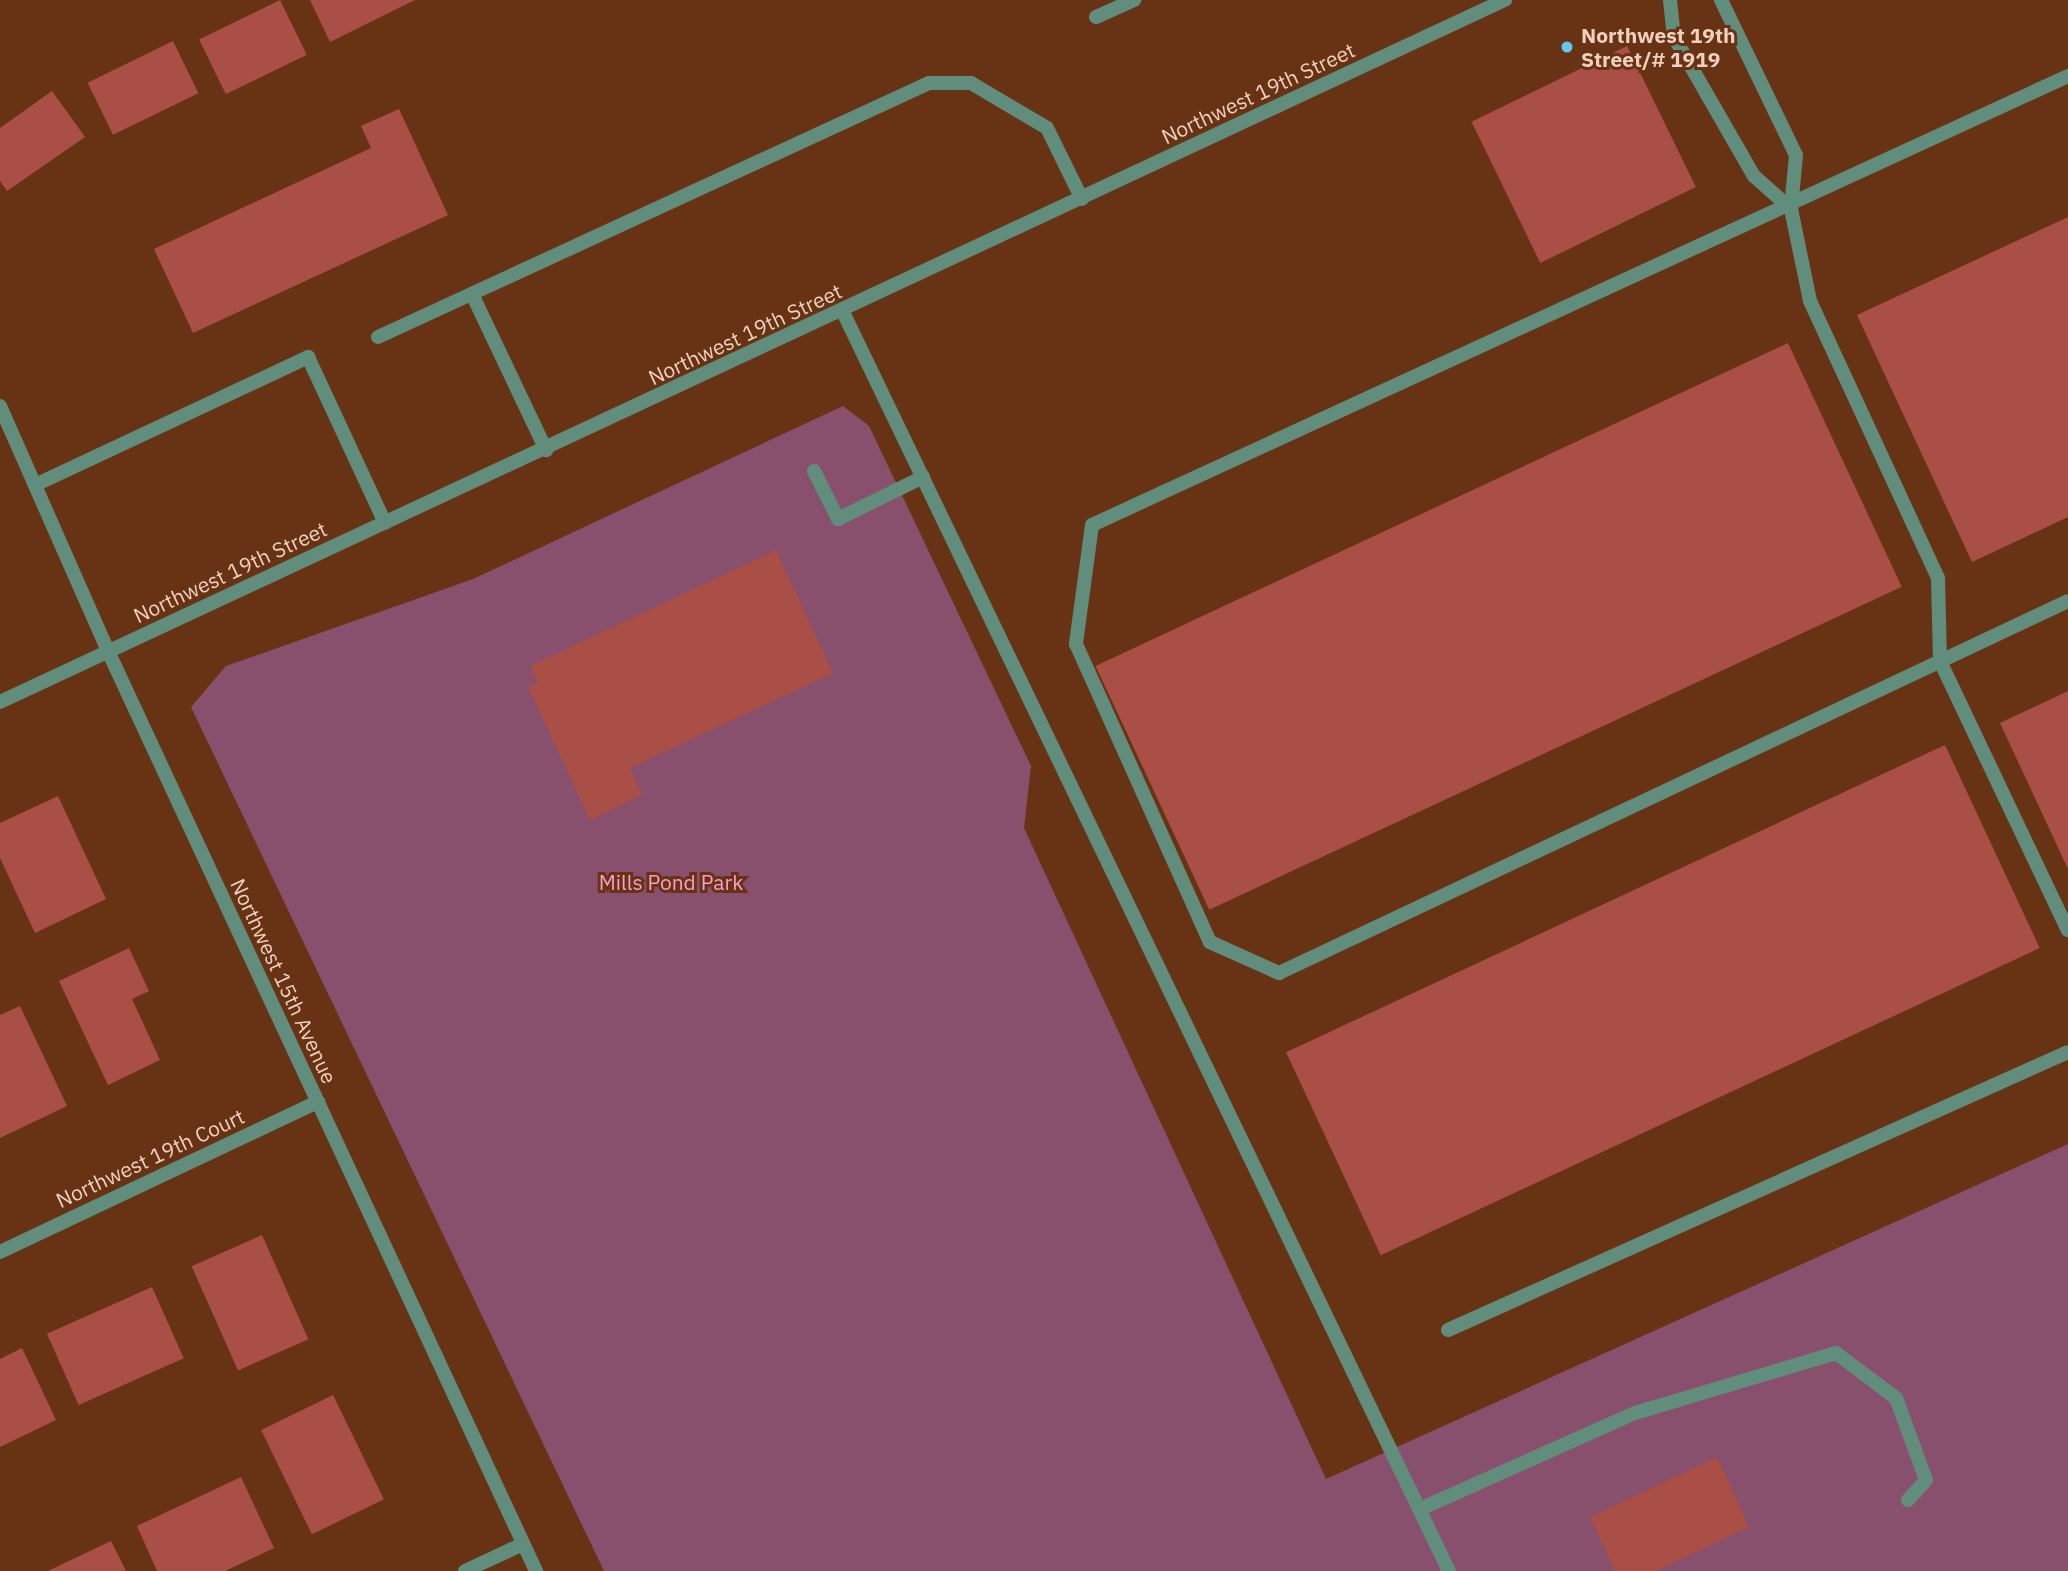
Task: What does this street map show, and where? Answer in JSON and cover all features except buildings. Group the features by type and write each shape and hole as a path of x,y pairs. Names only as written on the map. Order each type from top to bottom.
{"street":[{"path":"1096,17 1134,0"},
{"name":"Northwest 19th Street","path":"0,702 843,312 1505,0"},
{"path":"1670,0 1674,37 1687,61 1755,176 1791,209"},
{"path":"1721,0 1796,155 1791,209 1810,302 1937,578 1940,661 2068,930"},
{"path":"2068,76 1791,209 1092,525 1076,644 1210,942 1279,972 2068,601"},
{"path":"378,337 929,83 971,83 1047,128 1082,199"},
{"path":"472,294 545,450"},
{"path":"843,312 1449,1571"},
{"path":"35,485 308,357 385,523"},
{"name":"Northwest 15th Avenue","path":"0,406 108,651 536,1571"},
{"path":"814,471 838,519 923,477"},
{"path":"1448,1331 2068,1052"},
{"name":"Northwest 19th Court","path":"0,1252 318,1102"},
{"path":"1420,1509 1635,1413 1836,1353 1896,1398 1927,1480 1908,1500"},
{"path":"465,1571 523,1544"}],"green space":[{"name":"Mills Pond Park","path":"843,406 869,426 1031,766 1024,828 1326,1479 2068,1144 2068,1571 604,1571 191,707 226,666 473,579"}],"place":[{"name":"Northwest 19th Street/# 1919","path":"1567,47"}]}
